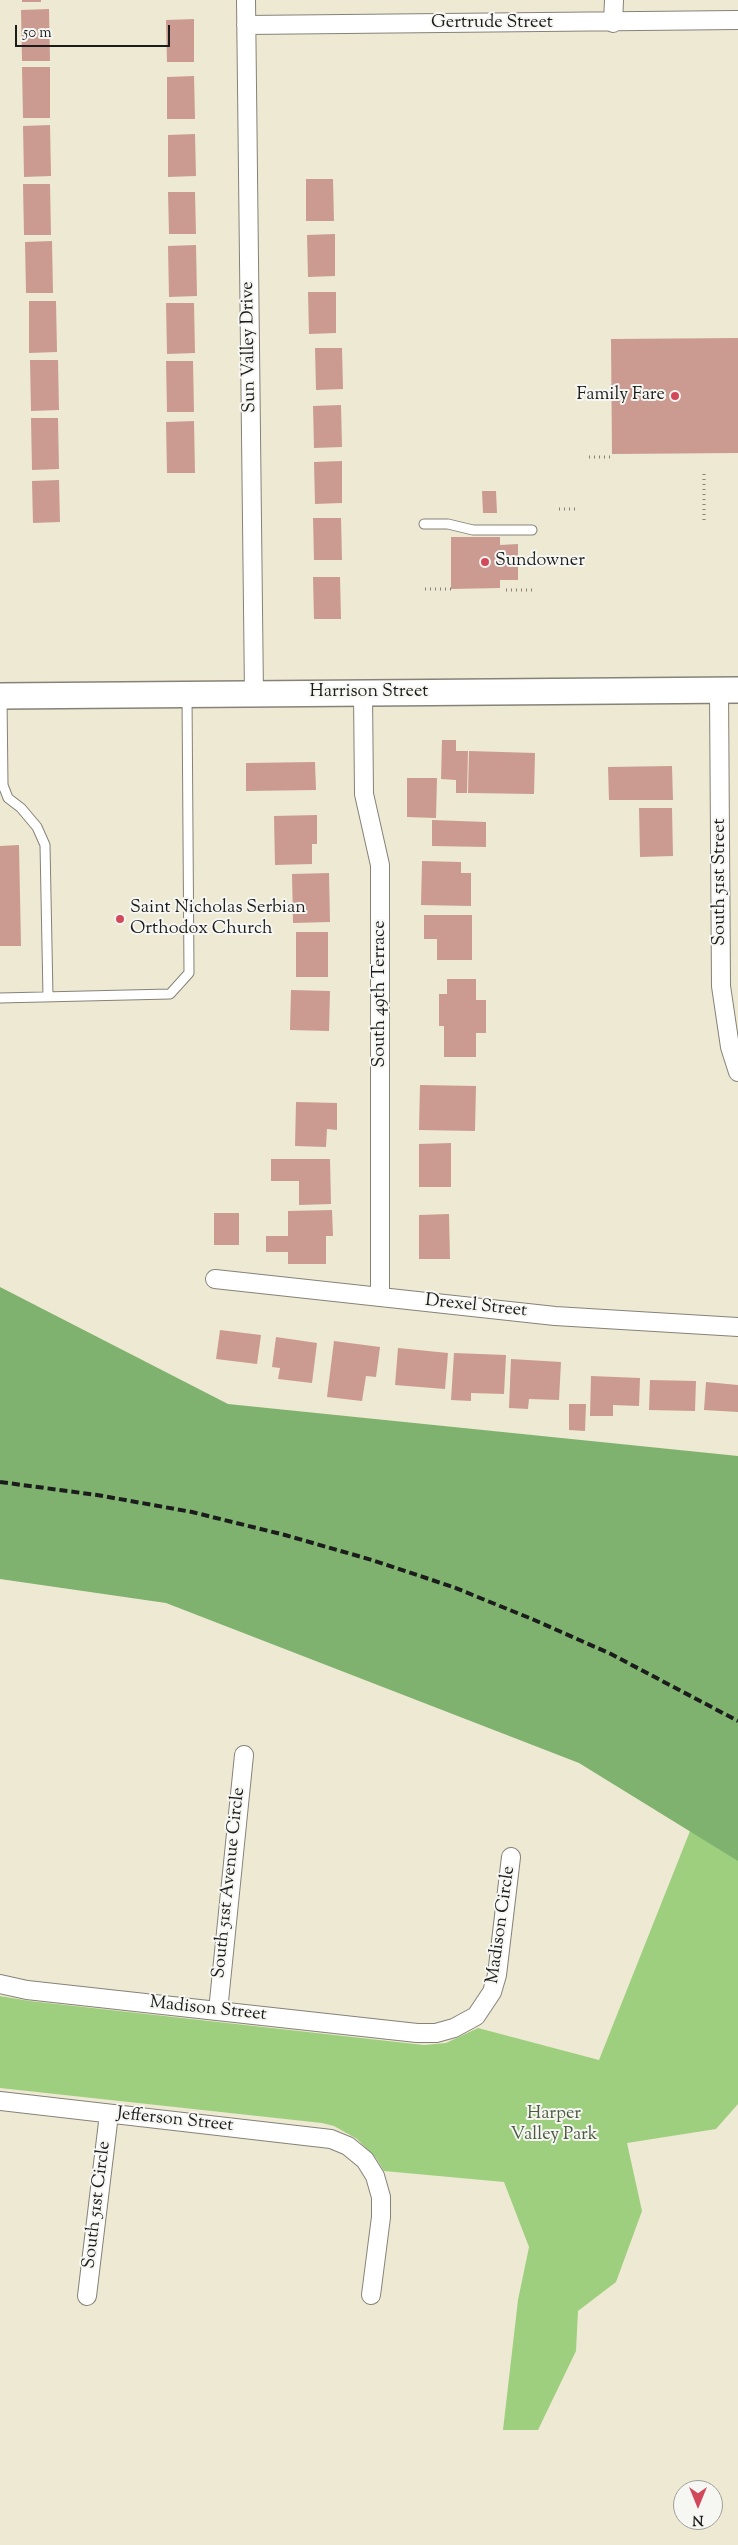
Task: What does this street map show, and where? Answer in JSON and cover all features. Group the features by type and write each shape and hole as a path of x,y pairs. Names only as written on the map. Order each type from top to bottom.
{"main road":[{"name":"Harrison Street","path":"1,696 729,690"}],"street":[{"name":"Sun Valley Drive","path":"246,0 254,694"},
{"path":"613,23 614,0"},
{"name":"Gertrude Street","path":"246,26 738,20"},
{"name":"South 51st Street","path":"729,690 721,986 730,1047 738,1072"},
{"name":"South 49th Terrace","path":"363,693 364,794 380,865 380,1296"},
{"name":"Drexel Street","path":"215,1279 555,1316 738,1327"},
{"name":"South 51st Avenue Circle","path":"218,2011 244,1755"},
{"name":"Madison Circle","path":"417,2033 436,2033 454,2028 476,2016 492,1992 497,1975 511,1857"},
{"name":"Madison Street","path":"0,1984 27,1990 417,2033"},
{"name":"Jefferson Street","path":"0,2101 331,2139 348,2146 365,2160 375,2176 381,2197 381,2217 371,2295"},
{"name":"South 51st Circle","path":"87,2296 109,2114"}],"lane":[{"path":"424,524 448,524 473,530 532,530"},
{"path":"0,998 170,994 189,973 187,695"},
{"path":"1,696 4,799 21,808 37,827 45,845 48,997"}],"path":[{"path":"589,456 614,456"},
{"path":"704,474 704,524"},
{"path":"559,509 577,509"},
{"path":"425,589 453,589"},
{"path":"506,590 533,590"}],"green space":[{"path":"0,1287 228,1404 738,1456 738,1861 579,1763 166,1603 0,1579"},
{"name":"Harper Valley Park","path":"698,1811 738,1834 738,2104 716,2129 627,2143 642,2211 616,2282 578,2311 576,2351 538,2430 503,2430 518,2300 529,2247 504,2182 384,2171 376,2158 357,2139 334,2126 322,2123 0,2088 0,1996 30,2001 424,2045 446,2043 478,2028 599,2060"}],"building":[{"path":"22,0 41,0 41,2 22,2"},
{"path":"49,9 50,61 22,61 21,10"},
{"path":"194,19 194,62 167,62 166,20"},
{"path":"22,67 50,67 50,118 23,118"},
{"path":"194,76 195,119 167,119 167,77"},
{"path":"50,125 51,176 24,177 23,126"},
{"path":"195,134 196,176 168,177 168,135"},
{"path":"306,179 333,179 334,221 306,221"},
{"path":"23,184 50,184 51,235 24,235"},
{"path":"168,192 195,192 196,234 169,234"},
{"path":"335,234 335,276 308,277 307,235"},
{"path":"52,241 53,293 26,293 25,242"},
{"path":"196,245 197,296 169,297 168,246"},
{"path":"308,292 336,292 336,333 309,334"},
{"path":"29,301 56,301 57,352 29,353"},
{"path":"166,303 194,303 195,353 167,354"},
{"name":"Family Fare","path":"738,338 738,453 612,454 611,339"},
{"path":"315,348 342,348 343,389 316,390"},
{"path":"30,360 58,360 59,410 31,411"},
{"path":"166,361 193,361 194,412 167,412"},
{"path":"341,405 342,447 314,448 313,406"},
{"path":"31,418 58,418 59,469 32,470"},
{"path":"194,421 195,473 167,473 166,422"},
{"path":"342,461 342,503 315,504 314,462"},
{"path":"59,480 60,522 33,523 32,481"},
{"path":"482,491 496,491 497,513 483,513"},
{"path":"313,518 341,518 342,560 314,560"},
{"name":"Sundowner","path":"451,537 500,537 500,545 518,544 518,580 500,580 500,588 451,589"},
{"path":"313,577 340,577 341,619 314,619"},
{"path":"442,740 456,740 456,751 468,751 467,793 456,793 456,780 441,779"},
{"path":"469,751 535,753 534,794 468,793"},
{"path":"315,762 316,790 246,791 246,763"},
{"path":"672,766 673,800 609,800 608,767"},
{"path":"407,778 437,778 436,818 407,817"},
{"path":"639,808 672,808 673,856 640,857"},
{"path":"317,815 317,844 312,844 312,864 275,865 274,816"},
{"path":"432,820 486,822 486,847 432,846"},
{"path":"19,845 21,946 0,946 0,846"},
{"path":"422,861 461,862 461,873 471,873 471,906 421,905"},
{"path":"329,873 330,922 293,923 292,874"},
{"path":"424,915 472,915 472,960 437,960 437,939 424,939"},
{"path":"296,932 328,932 328,977 296,977"},
{"path":"447,979 476,979 476,1000 486,1000 486,1033 476,1033 476,1057 444,1057 444,1026 439,1026 439,994 447,994"},
{"path":"291,990 330,991 329,1031 290,1030"},
{"path":"420,1085 476,1086 475,1131 419,1130"},
{"path":"296,1102 337,1103 337,1130 327,1129 326,1147 295,1146"},
{"path":"451,1143 451,1187 419,1187 419,1144"},
{"path":"271,1159 330,1159 331,1204 299,1205 299,1181 271,1181"},
{"path":"332,1210 333,1236 326,1236 326,1264 288,1264 288,1252 266,1252 266,1236 288,1236 288,1211"},
{"path":"214,1213 239,1213 239,1245 214,1245"},
{"path":"449,1214 450,1259 419,1259 419,1215"},
{"path":"220,1330 261,1335 257,1364 216,1359"},
{"path":"276,1337 317,1343 312,1383 278,1379 280,1368 272,1367"},
{"path":"334,1341 380,1347 376,1377 366,1376 362,1401 327,1397"},
{"path":"398,1348 448,1353 445,1389 395,1385"},
{"path":"454,1353 506,1355 504,1394 471,1393 471,1401 451,1400"},
{"path":"511,1359 561,1362 559,1400 529,1399 528,1409 509,1408"},
{"path":"591,1376 640,1378 639,1406 613,1405 613,1416 590,1416"},
{"path":"650,1380 696,1381 695,1411 649,1410"},
{"path":"706,1382 738,1385 738,1412 704,1410"},
{"path":"569,1404 586,1404 585,1431 569,1430"}],"railway":[{"path":"0,1482 97,1495 192,1512 285,1535 372,1560 453,1587 532,1619 611,1654 738,1721"}],"place":[{"name":"Family Fare","path":"675,396"},
{"name":"Sundowner","path":"485,562"},
{"name":"Saint Nicholas Serbian Orthodox Church","path":"120,919"}]}
